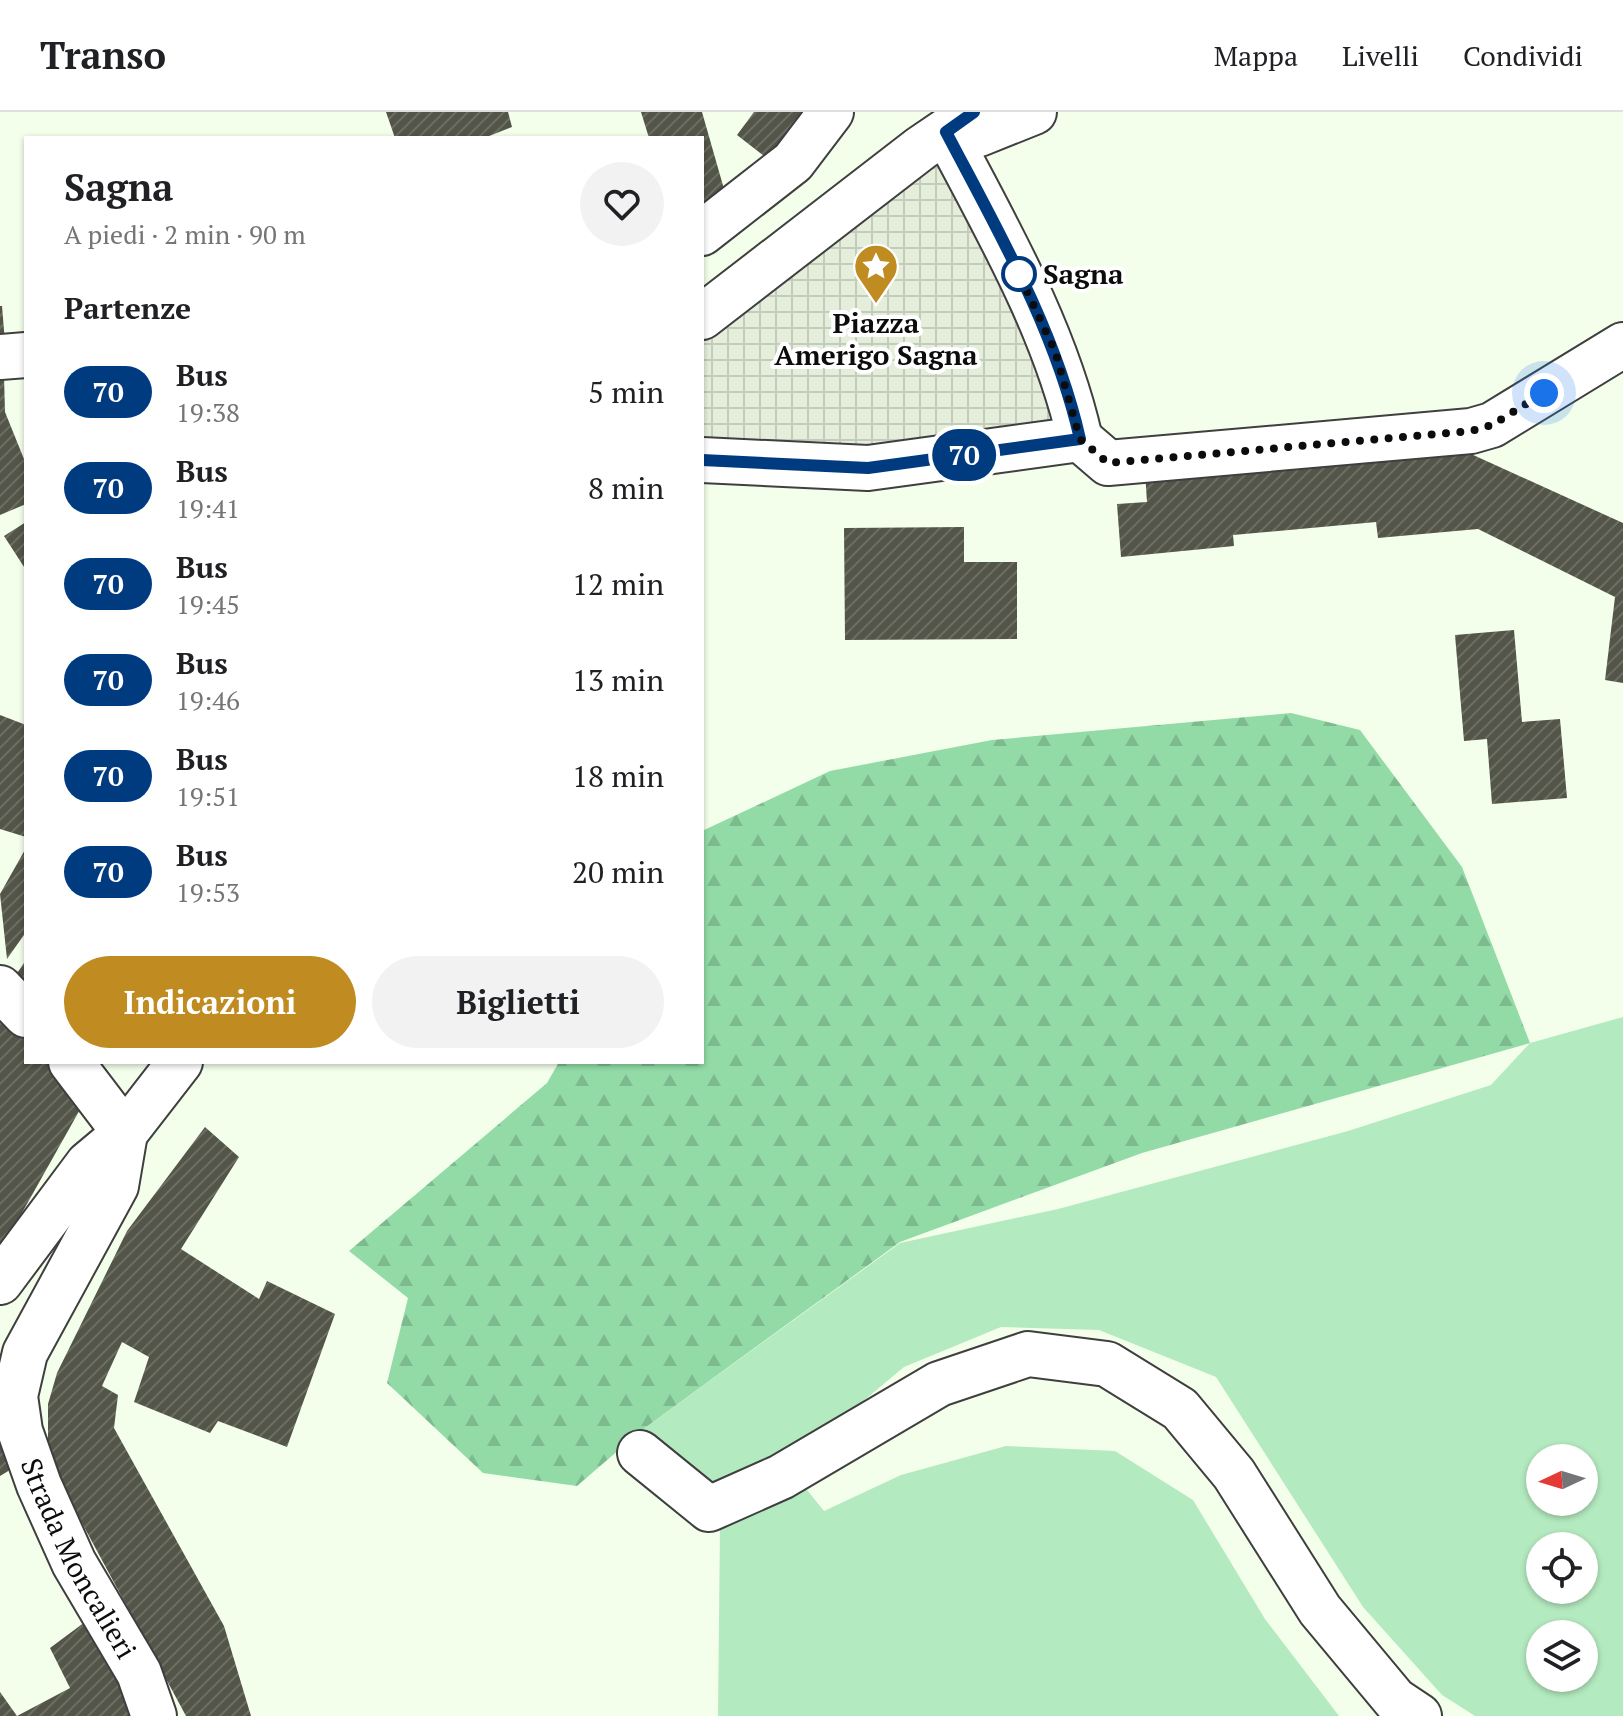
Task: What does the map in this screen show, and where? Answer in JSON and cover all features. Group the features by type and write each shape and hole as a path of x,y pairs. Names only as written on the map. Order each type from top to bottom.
{"street":[{"path":"704,231 793,162 831,112"},
{"path":"960,122 979,134 1034,112"},
{"path":"704,315 921,148 960,122"},
{"path":"960,122 1004,243 1055,351 1080,439 1108,463 1471,431 1492,425 1623,345"},
{"path":"0,357 24,355"},
{"path":"704,460 868,468 1080,439"},
{"path":"0,988 24,1013"},
{"path":"73,1064 125,1133"},
{"path":"0,1282 88,1164 125,1133 178,1064"},
{"name":"Strada Moncalieri","path":"125,1133 116,1186 25,1353 15,1396 20,1431 39,1485 74,1563 139,1673 154,1716"},
{"path":"640,1453 709,1509 781,1477 939,1384 1028,1354 1107,1364 1180,1409 1234,1474 1320,1610 1395,1700 1419,1716"}],"green space":[{"path":"1291,713 1360,730 1462,867 1530,1043 1142,1153 900,1242 642,1430 577,1486 483,1473 387,1383 408,1298 349,1251 547,1083 558,1064 704,1064 704,830 830,771 992,740"},
{"path":"1623,1017 1623,1716 1475,1716 1442,1695 1363,1607 1216,1377 1099,1330 1001,1327 904,1367 833,1426 721,1487 642,1430 900,1243 1058,1209 1348,1131 1491,1085 1530,1043"},
{"path":"1006,1446 1115,1451 1193,1500 1265,1619 1339,1716 718,1716 720,1524 803,1485 824,1511 901,1475"}],"shaded area":[{"name":"Piazza Amerigo Sagna","path":"946,132 1080,439 704,460 704,315"}],"building":[{"path":"386,112 508,112 512,127 489,136 394,136"},
{"path":"641,112 702,112 726,196 704,209 704,136 648,136"},
{"path":"754,112 807,112 769,160 737,135"},
{"path":"2,306 5,342 0,342"},
{"path":"0,376 4,376 5,412 24,459 24,505 0,515"},
{"path":"1449,444 1623,523 1623,683 1605,680 1615,597 1478,529 1378,538 1376,522 1233,535 1234,546 1121,557 1117,504 1147,502 1145,472"},
{"path":"24,523 24,567 4,536"},
{"path":"964,527 964,562 1017,562 1017,639 845,640 844,528"},
{"path":"1514,630 1522,722 1560,719 1567,798 1492,804 1487,739 1464,741 1455,635"},
{"path":"0,715 24,724 24,836 0,829"},
{"path":"24,852 24,935 7,959 0,894"},
{"path":"24,963 24,1001 9,985"},
{"path":"0,1008 24,1034 24,1064 50,1064 82,1106 0,1252"},
{"path":"205,1127 239,1157 181,1249 259,1299 267,1281 335,1314 287,1447 218,1421 210,1433 134,1402 149,1357 122,1342 102,1386 118,1395 114,1428 224,1626 251,1716 186,1716 48,1460 48,1404 57,1373 127,1231"},
{"path":"0,1424 20,1464 0,1476"},
{"path":"93,1616 141,1716 17,1716 70,1688 50,1648"},
{"path":"0,1692 17,1716 0,1716"}],"bus line":[{"name":"70","path":"704,460 868,468 1080,439 1055,351 1004,243 946,132 974,112"}],"place":[{"name":"Sagna","path":"1019,274"},
{"name":"Piazza Amerigo Sagna","path":"876,305"}],"route":[{"path":"1019,274 1017,270 1055,351 1080,439 1108,463 1471,431 1492,425 1544,393"}]}
